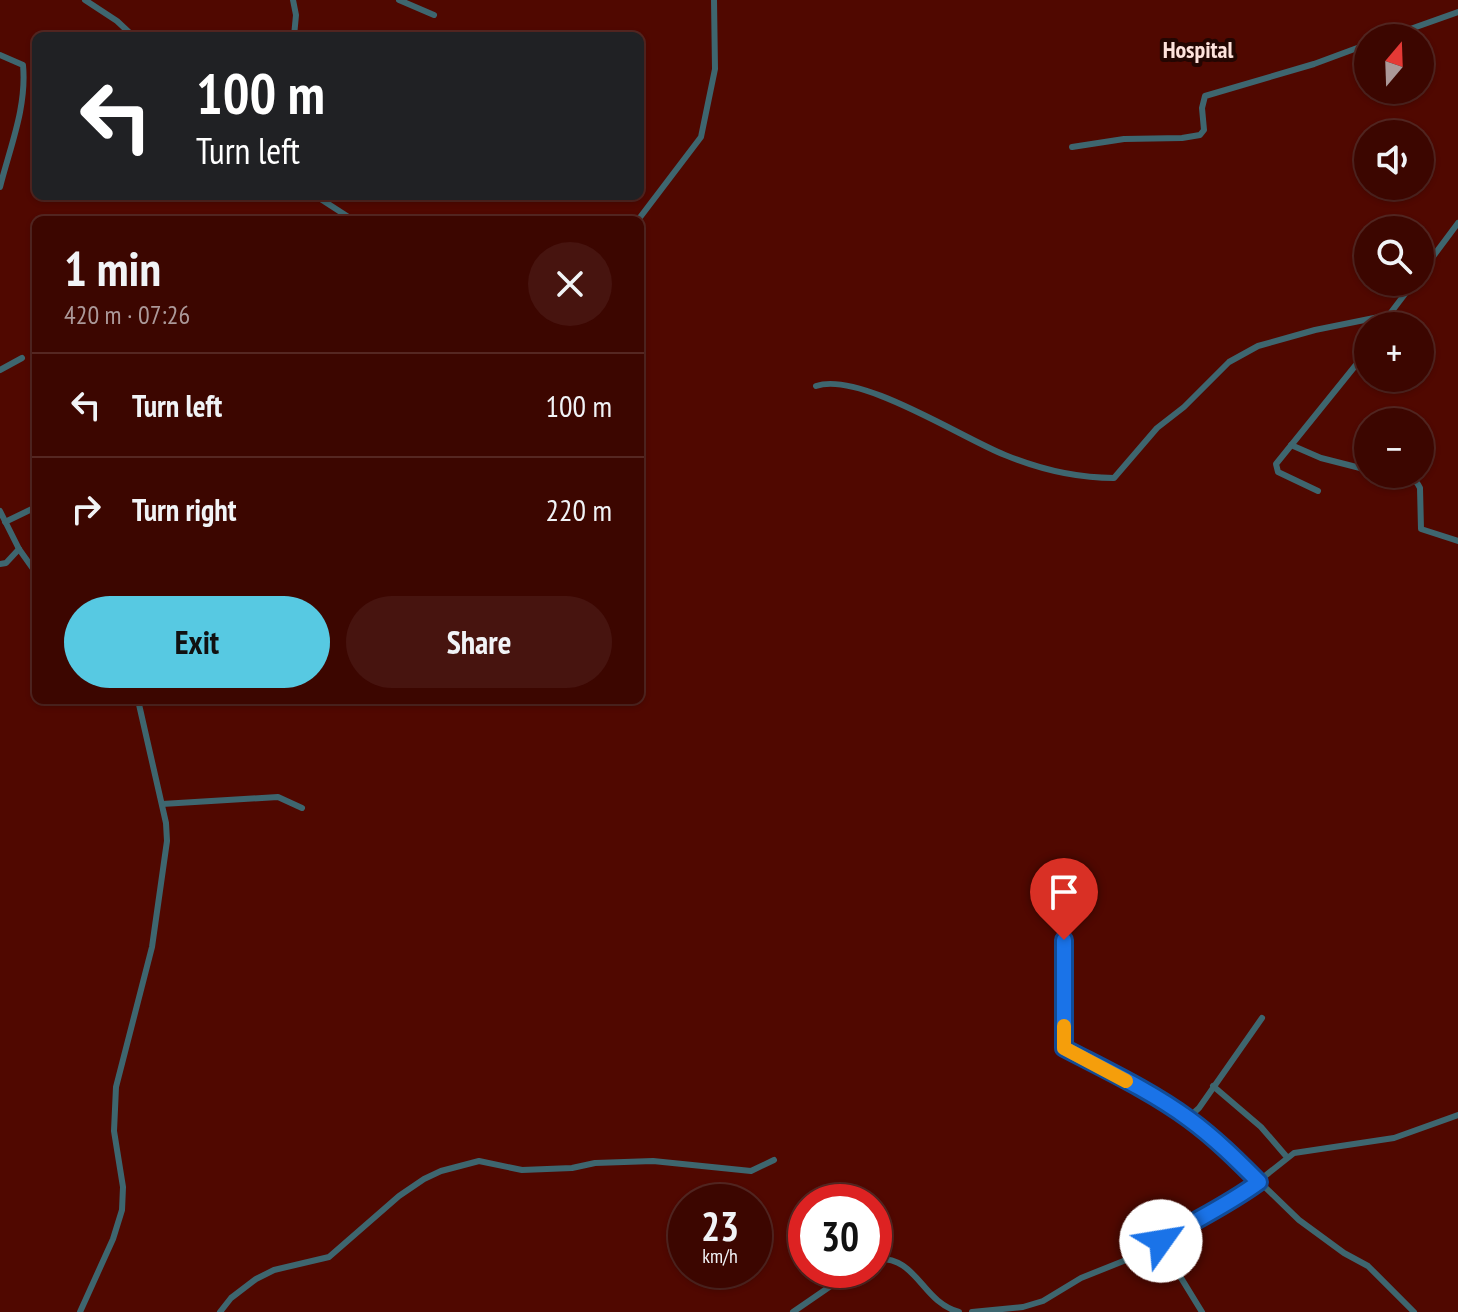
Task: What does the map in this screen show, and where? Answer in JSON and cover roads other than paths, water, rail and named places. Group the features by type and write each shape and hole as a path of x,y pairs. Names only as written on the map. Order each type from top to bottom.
{"street":[{"path":"85,0 129,32"},
{"path":"293,0 294,32"},
{"path":"399,0 434,15"},
{"path":"641,216 701,137 715,69 714,0"},
{"path":"1424,24 1458,12"},
{"path":"1072,147 1124,139 1200,135 1204,130 1202,108 1205,96 1354,49"},
{"path":"0,55 23,65 24,78 19,124 0,187"},
{"path":"322,200 347,216"},
{"path":"1434,255 1458,223"},
{"path":"1391,312 1403,296"},
{"path":"816,386 827,382 838,384 893,401 1007,456 1084,478 1114,478 1157,428 1184,407 1229,362 1258,346 1354,322"},
{"path":"0,370 22,358"},
{"path":"1318,491 1278,472 1276,464 1354,367"},
{"path":"1291,445 1321,458 1354,466"},
{"path":"1420,488 1421,529 1458,541"},
{"path":"5,522 32,509"},
{"path":"0,511 32,567"},
{"path":"0,564 6,563 19,549"},
{"path":"80,1312 113,1239 122,1210 123,1187 113,1111 121,1057 152,947 167,841 162,804 139,704"},
{"path":"162,804 278,797 302,808"},
{"path":"1064,940 1064,1048 1188,1118 1299,1220 1344,1253 1368,1266 1414,1312"},
{"path":"1188,1118 1199,1108 1262,1018"},
{"path":"1213,1086 1261,1127 1286,1156"},
{"path":"972,1312 1023,1307 1043,1301 1081,1278 1131,1258 1236,1199 1286,1156 1394,1138 1458,1115"},
{"path":"220,1312 231,1298 256,1279 274,1270 329,1257 399,1196 441,1171 479,1161 522,1170 653,1161 751,1171 774,1160"},
{"path":"1159,1242 1202,1312"},
{"path":"892,1261 908,1268 936,1302 959,1312"},
{"path":"793,1312 828,1288"}],"district":[{"name":"Hospital","path":"1198,50"}]}
